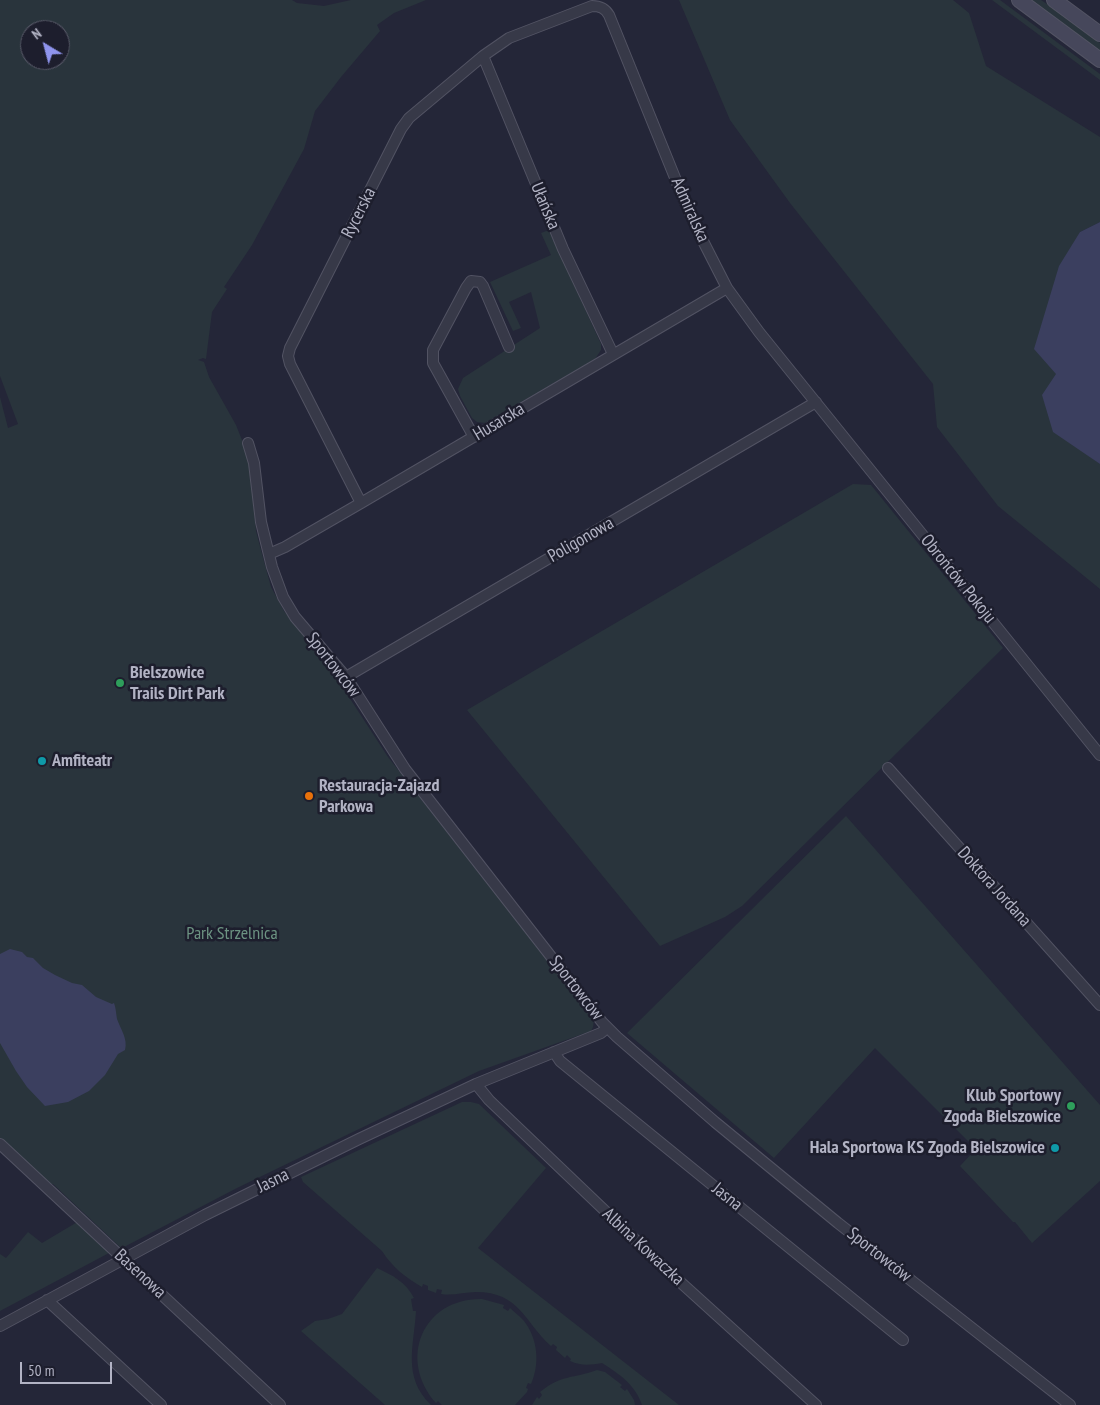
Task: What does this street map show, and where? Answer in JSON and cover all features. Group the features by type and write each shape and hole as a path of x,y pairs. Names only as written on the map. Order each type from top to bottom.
{"main road":[{"path":"1019,0 1100,60"},
{"path":"1054,0 1100,34"}],"street":[{"name":"Rycerska","path":"361,503 290,364 288,356 290,348 404,124 414,113 483,56 509,38 592,6"},
{"name":"Admiralska","path":"592,6 604,8 609,15 682,195 727,288 759,332 816,402"},
{"name":"Ułańska","path":"483,56 563,249 613,354"},
{"path":"474,437 434,363 432,355 466,288 472,281 480,282 483,286 509,347"},
{"name":"Husarska","path":"269,554 285,547 361,503 727,288"},
{"name":"Poligonowa","path":"346,677 816,402"},
{"name":"Obrońców Pokoju","path":"816,402 1100,755"},
{"name":"Sportowców","path":"248,443 254,463 261,522 272,567 283,598 295,617 346,677 405,769 608,1028 715,1122 838,1223 1070,1405"},
{"name":"Doktora Jordana","path":"888,768 1100,1006"},
{"name":"Jasna","path":"0,1326 232,1201 476,1084 601,1033 608,1028"},
{"name":"Jasna","path":"554,1052 560,1061 903,1340"},
{"name":"Albina Kowaczka","path":"476,1084 489,1100 667,1270 816,1405"},
{"name":"Basenowa","path":"0,1144 280,1405"},
{"path":"47,1300 161,1405"}],"green space":[{"name":"Park Strzelnica","path":"0,0 292,0 297,3 324,6 351,0 426,0 394,13 377,25 380,31 315,111 304,149 252,245 224,287 227,289 212,312 206,359 198,360 204,362 209,377 236,425 246,450 250,464 256,531 271,587 284,611 332,671 388,757 590,1014 594,1022 591,1031 479,1071 237,1188 124,1247 120,1247 53,1184 49,1185 0,1140 0,397 8,428 18,424 0,376"},
{"path":"679,0 953,0 969,13 986,66 1100,137 1100,222 1080,232 1056,374 1083,451 1100,464 1100,589 998,506 937,427 933,384 790,203 730,120"},
{"path":"992,0 1000,0 1100,74 1100,80"},
{"path":"1030,0 1041,0 1100,43 1100,52"},
{"path":"549,230 601,344 601,350 595,359 485,423 477,422 472,418 460,396 458,389 463,378 540,328 531,292 509,302 521,328 513,331 490,282 551,255 541,233"},
{"path":"853,484 871,485 1003,648 742,906 725,917 660,946 467,710"},
{"path":"846,816 1100,1105 1100,1181 1032,1243 1015,1222 960,1166 976,1149 875,1048 774,1158 627,1033"},
{"path":"462,1102 479,1104 546,1168 478,1248 679,1405 642,1405 631,1385 602,1363 590,1365 574,1363 570,1361 571,1359 567,1355 565,1358 556,1350 557,1347 553,1344 551,1346 542,1337 520,1310 502,1297 491,1293 476,1292 450,1295 441,1294 442,1290 437,1289 436,1293 428,1290 428,1286 423,1284 422,1287 416,1284 400,1272 382,1251 303,1182 301,1177"},
{"path":"79,1221 109,1253 0,1311 0,1254 6,1258 28,1232 42,1243"},
{"path":"377,1268 403,1283 414,1298 411,1299 413,1311 416,1311 412,1349 413,1372 422,1394 431,1405 385,1405 301,1331 315,1321 342,1314"},
{"path":"482,1299 504,1305 503,1308 508,1311 510,1308 529,1328 536,1352 536,1368 531,1384 528,1383 527,1392 515,1405 442,1405 438,1401 436,1403 424,1386 418,1368 418,1350 422,1334 431,1320 444,1309 461,1301"},
{"path":"597,1370 605,1372 622,1385 620,1387 625,1391 627,1389 635,1405 532,1405 537,1397 539,1399 542,1395 540,1392 555,1382"}],"water":[{"path":"1100,222 1100,464 1053,432 1042,395 1056,374 1034,349 1059,266 1080,232"},
{"path":"10,949 22,952 27,957 33,958 43,968 55,975 72,983 82,985 96,997 112,1004 114,1003 117,1019 125,1038 125,1050 118,1054 105,1075 89,1091 68,1102 45,1106 27,1087 0,1043 0,954"}],"place":[{"name":"Bielszowice Trails Dirt Park","path":"120,683"},
{"name":"Amfiteatr","path":"42,761"},
{"name":"Restauracja-Zajazd Parkowa","path":"309,796"},
{"name":"Klub Sportowy Zgoda Bielszowice","path":"1071,1106"},
{"name":"Hala Sportowa KS Zgoda Bielszowice","path":"1055,1148"}]}
